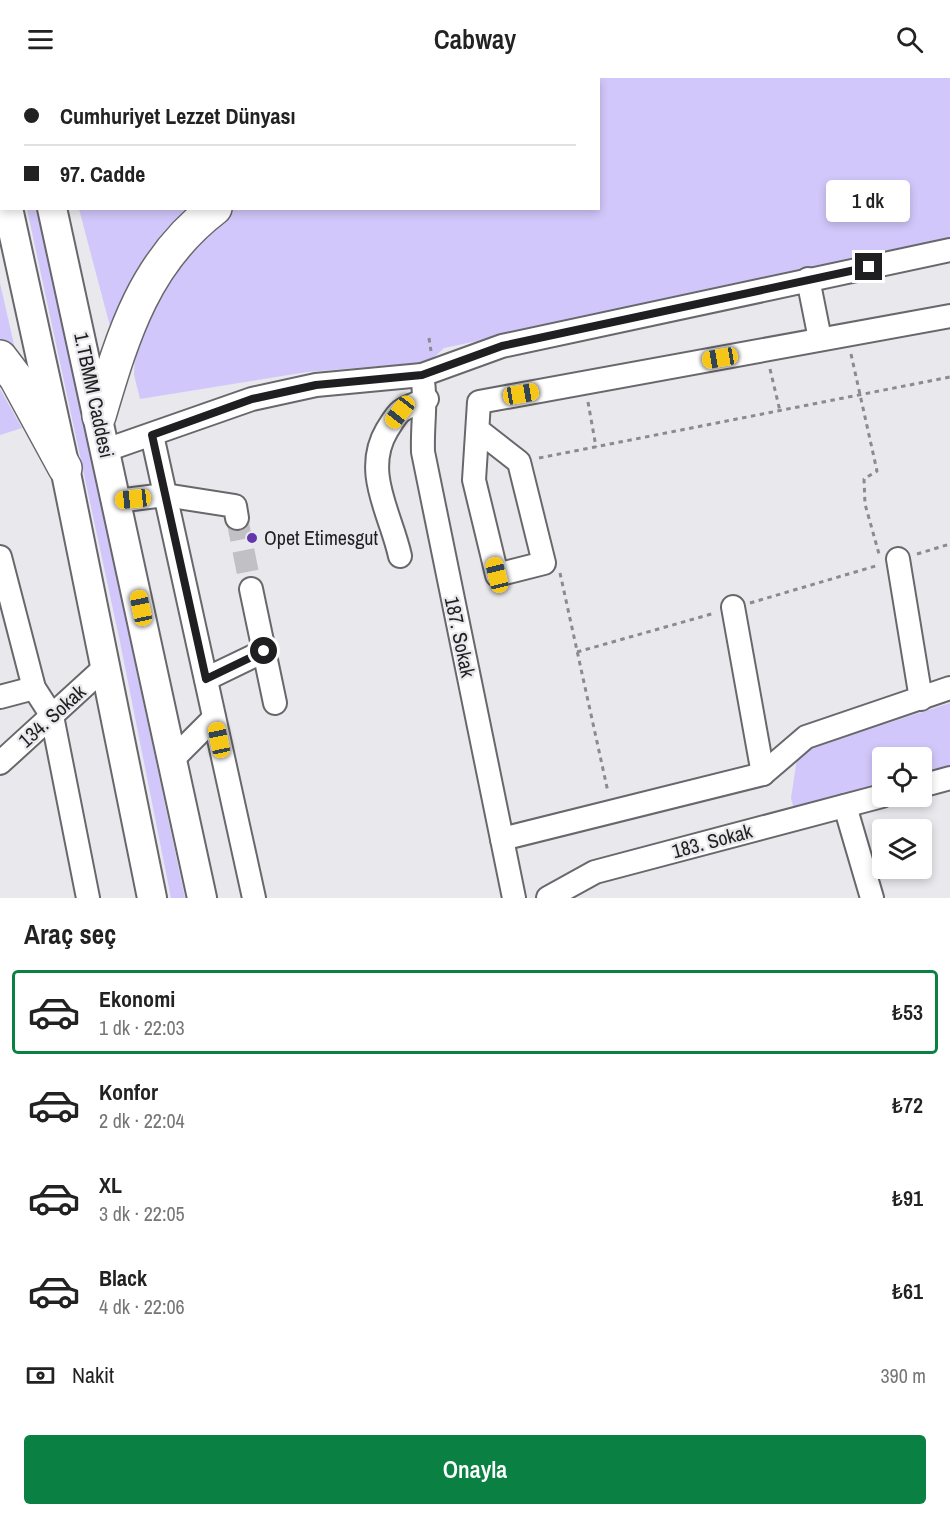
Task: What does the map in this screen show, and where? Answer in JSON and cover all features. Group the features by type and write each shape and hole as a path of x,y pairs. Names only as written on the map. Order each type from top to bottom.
{"highway":[{"path":"99,416 121,341 143,293 172,248 186,231 212,210"},
{"path":"0,357 16,378 65,468"}],"main road":[{"path":"8,210 65,468 152,898"},
{"name":"1.TBMM Caddesi","path":"52,210 202,898"}],"street":[{"path":"106,450 252,399 316,385 422,375 502,346 950,250"},
{"path":"808,279 820,339"},
{"path":"478,430 519,462 544,563 497,575 474,480 478,402 950,316"},
{"name":"187. Sokak","path":"422,375 426,399 422,424 423,452 514,898"},
{"path":"400,556 381,498 377,459 382,439 400,412 426,399"},
{"path":"152,435 254,898"},
{"path":"117,501 165,495 235,506 237,518"},
{"path":"0,557 34,688 52,716 88,898"},
{"path":"898,559 921,699"},
{"path":"251,590 275,703"},
{"path":"733,608 763,774"},
{"path":"206,679 264,651"},
{"name":"134. Sokak","path":"0,763 104,668"},
{"path":"0,697 34,688"},
{"path":"502,839 763,774 806,736 950,688"},
{"path":"173,759 214,718"},
{"path":"932,783 950,778"},
{"name":"183. Sokak","path":"548,898 595,872 872,799"},
{"path":"845,806 872,898"}],"path":[{"path":"577,652 882,564 865,504 864,479 877,471 846,334"},
{"path":"765,350 780,411"},
{"path":"519,462 950,377"},
{"path":"585,382 596,447"},
{"path":"898,559 950,544"},
{"path":"544,563 557,560 612,812"}],"shaded area":[{"path":"600,78 950,78 950,240 444,348 429,362 307,372 140,399 134,375 135,352 151,306 205,228 232,210 600,210"},
{"path":"27,210 38,210 185,898 171,898 120,642"},
{"path":"79,210 195,210 111,330"},
{"path":"0,283 17,358 0,342"},
{"path":"0,389 22,428 0,435"},
{"path":"950,703 950,768 932,773 932,747 872,747 872,791 795,814 791,798 798,752"}],"tunnel":[{"path":"237,518 251,589"}],"place":[{"name":"Opet Etimesgut","path":"252,538"}],"route":[{"path":"264,651 206,679 152,435 252,399 316,385 422,375 502,346 869,267"}]}
